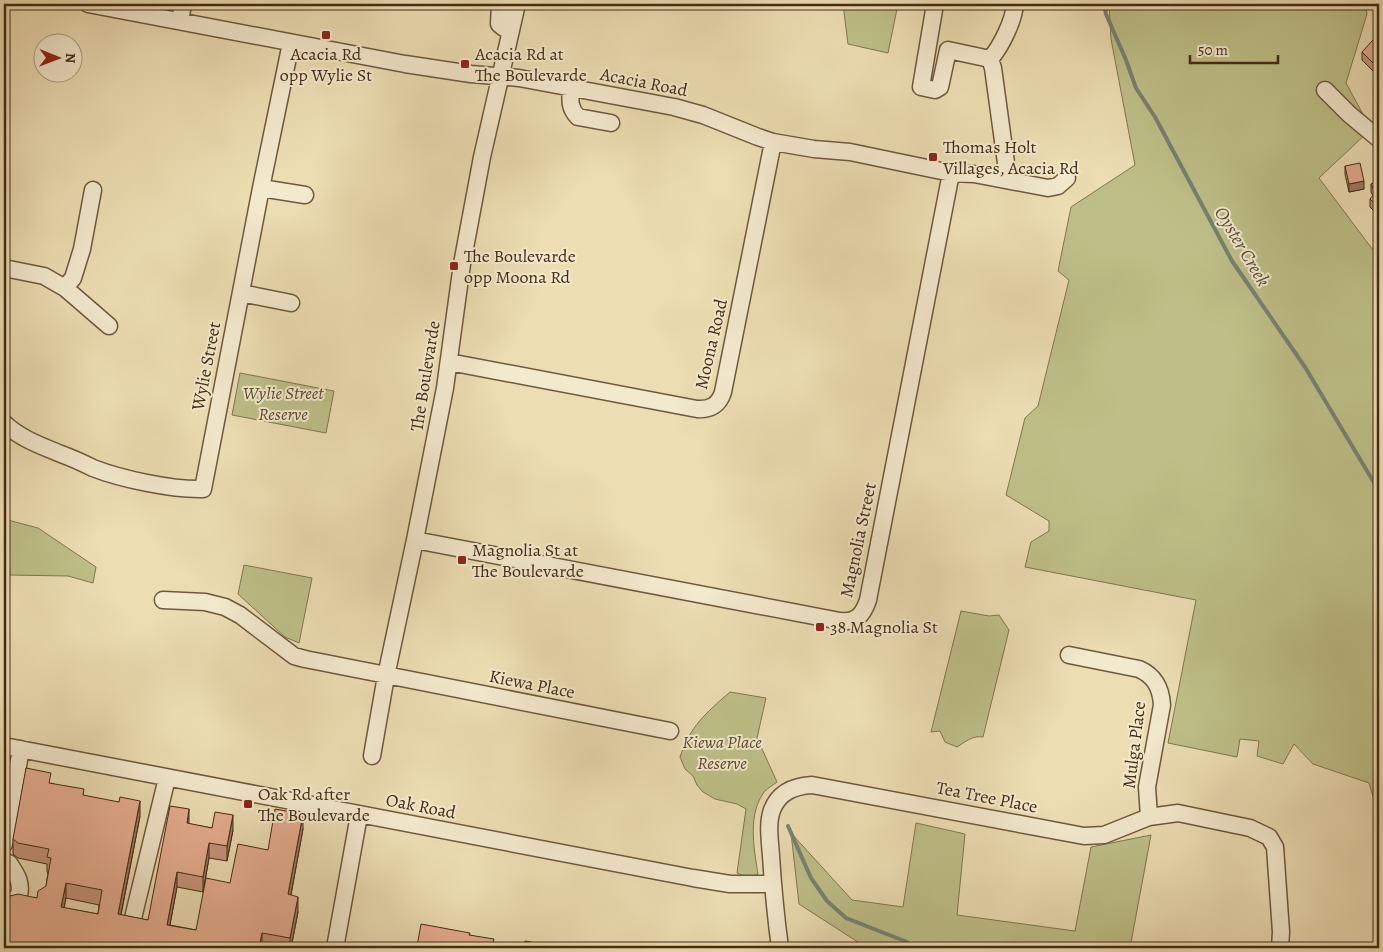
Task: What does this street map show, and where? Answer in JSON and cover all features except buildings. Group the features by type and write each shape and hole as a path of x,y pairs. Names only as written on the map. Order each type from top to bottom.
{"street":[{"name":"Acacia Road","path":"88,4 438,69 519,78 684,110 773,142 814,149 850,152 951,173 1004,179 1048,188 1058,186 1067,178"},
{"path":"180,21 183,4"},
{"path":"500,4 499,24 511,30"},
{"name":"The Boulevarde","path":"372,756 386,676 415,540 449,362 470,219 493,103 501,77 516,4"},
{"path":"935,4 921,87 935,90 940,87 948,50"},
{"path":"990,59 1001,44 1013,15 1015,4"},
{"name":"Wylie Street","path":"4,423 11,430 43,446 95,468 120,476 168,486 203,489 291,42"},
{"path":"929,47 990,59"},
{"path":"990,59 993,68 1006,163 1004,179"},
{"path":"571,88 569,103 578,117 611,123"},
{"path":"1325,90 1349,114 1379,139"},
{"name":"Moona Road","path":"449,362 697,409 710,408 716,404 724,392 773,142"},
{"name":"Magnolia Street","path":"415,540 840,621 856,619 865,609 868,600 951,173"},
{"path":"261,188 305,195"},
{"path":"65,288 73,278 82,249 93,190"},
{"path":"4,268 44,276 65,288 109,326"},
{"path":"241,293 291,303"},
{"name":"Kiewa Place","path":"163,600 205,602 225,606 294,656 305,659 670,731"},
{"name":"Mulga Place","path":"1070,654 1139,669 1149,674 1156,683 1162,705 1147,787 1149,817"},
{"name":"Oak Road","path":"4,746 730,884 773,884"},
{"path":"4,844 21,750"},
{"path":"133,918 167,778"},
{"name":"Tea Tree Place","path":"780,948 773,884 770,817 779,798 784,793 797,786 812,785 1084,836 1104,835 1149,817 1172,814 1185,814 1250,828 1275,839 1281,932 1280,948"},
{"path":"335,948 359,815"},
{"path":"4,862 8,863 18,876 21,887 19,896 12,900 4,899"}],"green space":[{"path":"843,4 898,4 888,53 848,44"},
{"path":"1109,4 1365,4 1367,14 1346,83 1371,129 1319,178 1379,258 1379,816 1369,783 1313,764 1294,744 1283,764 1257,756 1259,741 1240,739 1237,757 1168,743 1196,600 1025,567 1031,542 1049,531 1049,521 1006,495 1025,418 1038,406 1069,280 1058,271 1071,207 1135,165 1111,39"},
{"name":"Wylie Street Reserve","path":"240,373 334,391 326,433 232,415"},
{"path":"4,519 38,528 96,567 93,583 68,576 9,575 4,569"},
{"path":"244,565 312,578 299,643 285,637 238,594"},
{"path":"961,611 989,616 999,615 1009,630 983,737 972,738 957,747 945,742 940,731 931,732"},
{"name":"Kiewa Place Reserve","path":"730,692 766,698 757,738 777,782 765,791 759,800 756,810 753,831 758,874 749,878 737,873 746,809 737,804 715,799 703,792 693,776 685,769 680,757 694,728"},
{"path":"916,823 965,834 957,915 1075,931 1091,847 1151,835 1130,948 867,948 799,904 791,833 852,900 903,907"}],"waterway":[{"name":"Oyster Creek","path":"1104,4 1106,14 1136,88 1155,117 1232,261 1305,367 1379,491"},
{"path":"788,826 811,878 827,901 846,918 907,942 913,948"}],"place":[{"name":"Acacia Rd opp Wylie St","path":"326,35"},
{"name":"Acacia Rd at The Boulevarde","path":"465,64"},
{"name":"Thomas Holt Villages, Acacia Rd","path":"933,157"},
{"name":"The Boulevarde opp Moona Rd","path":"454,266"},
{"name":"Magnolia St at The Boulevarde","path":"462,560"},
{"name":"38 Magnolia St","path":"820,627"},
{"name":"Oak Rd after The Boulevarde","path":"248,804"}]}
